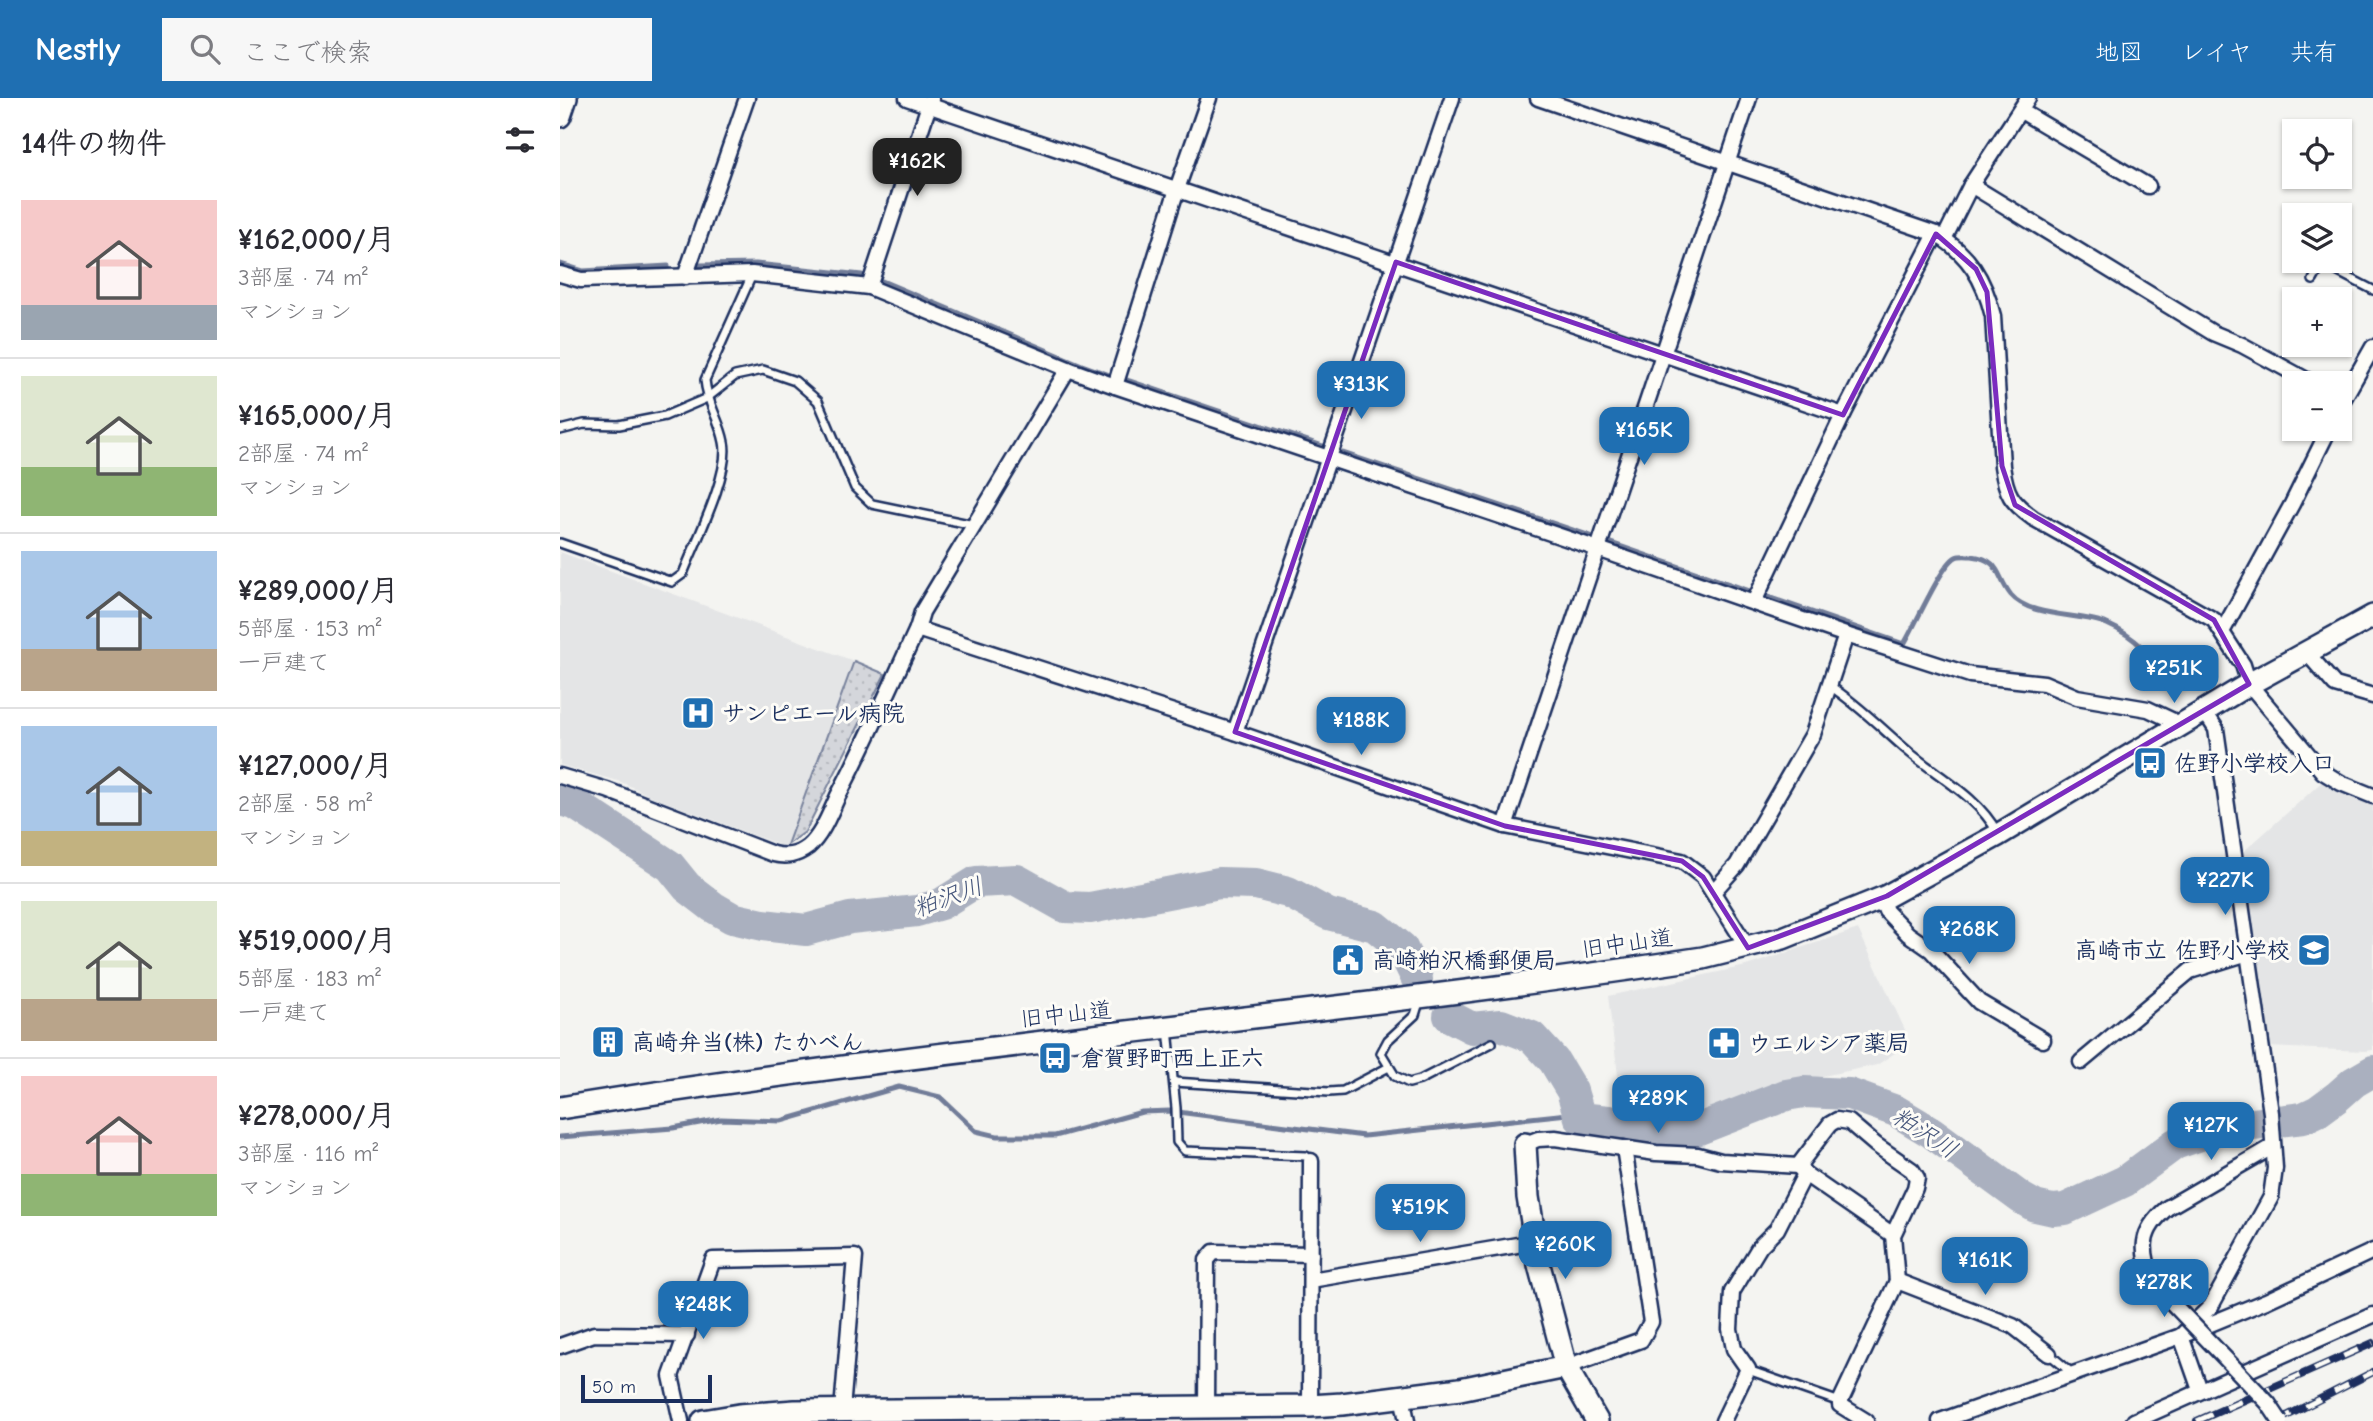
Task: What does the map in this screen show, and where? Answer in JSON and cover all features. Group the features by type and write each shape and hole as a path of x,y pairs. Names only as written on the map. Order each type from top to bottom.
{"main road":[{"path":"560,116 566,98"},
{"name":"旧中山道","path":"560,1108 643,1094 871,1064 1421,998 1703,958 1748,948 1807,929 1881,898 1998,835 2249,684 2373,617"},
{"path":"1525,1144 1528,1197 1539,1265 1566,1367 1597,1421"},
{"path":"703,1421 739,1415 795,1416 842,1410 979,1415 1164,1414 1206,1407 1310,1406 1460,1388 1566,1367"}],"street":[{"path":"685,277 747,98"},
{"path":"907,98 930,102 1177,189 1843,415"},
{"path":"1115,386 1177,189 1209,98"},
{"path":"1235,732 1452,98"},
{"path":"1538,98 1940,237 1976,269 1987,292 1993,316 2002,466 2005,487 2015,505 2033,518 2214,620 2243,664 2249,684 2323,772 2341,783 2373,796"},
{"path":"1505,826 1749,98"},
{"path":"869,287 930,102"},
{"path":"1754,602 1843,415 1940,237 2025,104 2148,186"},
{"path":"1971,185 2213,333 2290,371"},
{"path":"560,274 581,280 752,274 869,287 1115,386 1330,457 1846,635 1970,675 2044,683 2077,697 2148,709 2182,724"},
{"path":"2352,382 2373,347"},
{"path":"560,776 607,790 772,854 786,857 809,846 819,834 861,752 917,629 922,612 1068,369"},
{"path":"2222,632 2323,441"},
{"path":"917,629 1235,732 1505,826 1682,861 1703,877 1748,948"},
{"path":"1713,892 1737,865 1813,734 1846,635"},
{"path":"2307,653 2335,685 2373,696"},
{"path":"2181,1336 2211,1306 2271,1197 2275,1168 2272,1147 2274,1133 2216,729 2205,712"},
{"path":"1881,898 1886,911 1908,934 1931,950 1979,1002 2043,1040"},
{"path":"2081,1062 2190,971 2248,953"},
{"path":"1723,1421 1748,1370 1734,1349 1730,1329 1732,1292 1760,1246 1777,1229 1801,1170 1830,1124 1837,1120 1849,1122 1912,1170 1917,1178 1893,1235 1897,1281 1839,1405 1866,1421"},
{"path":"1525,1144 1538,1139 1555,1138 1801,1170 1893,1235"},
{"path":"2272,1147 2167,1208 2151,1223 2144,1244 2153,1283 2268,1403 2280,1421"},
{"path":"1566,1367 1641,1340 1651,1322 1624,1148"},
{"path":"1310,1406 1311,1161"},
{"path":"1311,1280 1535,1242"},
{"path":"1940,1421 2181,1336 2266,1301 2373,1251"},
{"path":"1206,1407 1207,1259 1214,1252 1311,1254"},
{"path":"681,1421 671,1376 713,1260 855,1257 842,1410"},
{"path":"1897,1281 2013,1326 2049,1354"},
{"path":"2134,1421 2373,1315"},
{"path":"560,1346 594,1334 687,1335"},
{"path":"2181,1336 2200,1391"},
{"path":"1402,1396 1408,1421"},
{"path":"1983,1406 1988,1421"}],"lane":[{"path":"2313,280 2316,273"},
{"path":"2341,273 2373,290"},
{"path":"560,543 672,582 683,574 721,480 725,443 707,398 705,380 752,274"},
{"path":"560,430 584,424 619,425 665,416 707,398 735,376 763,370 795,381 818,401 855,488 872,504 975,525"},
{"path":"1830,686 1979,807 1998,835"},
{"path":"1421,998 1415,1014 1388,1040 1381,1053 1395,1076 1409,1083 1420,1080 1492,1043"},
{"path":"1168,1028 1177,1142 1185,1151 1306,1156 1311,1161"},
{"path":"1174,1082 1329,1092 1343,1091 1389,1067"},
{"path":"2049,1354 2073,1374"},
{"path":"1748,1370 1840,1402"}],"highlighted area":[{"path":"1936,234 1976,269 1987,292 2002,466 2015,505 2214,620 2249,684 1887,896 1748,948 1703,877 1682,861 1505,826 1235,732 1396,262 1843,415"}],"shaded area":[{"name":"サンピエール病院","path":"560,552 854,661 787,845 782,846 653,797 621,782 560,765"},
{"path":"854,661 885,674 805,832 787,845"},
{"name":"高崎市立 佐野小学校","path":"2324,780 2373,800 2373,1050 2268,1047 2243,852"},
{"path":"1858,929 1906,1032 1902,1048 1877,1065 1798,1081 1692,1121 1659,1124 1623,1115 1608,996 1746,966"}],"waterway":[{"path":"560,264 583,271 668,266"},
{"path":"700,265 756,264 862,275"},
{"path":"882,281 1107,374"},
{"path":"1127,380 1323,446"},
{"path":"1343,453 1591,536"},
{"path":"1611,543 1750,591"},
{"path":"1768,597 1904,644 1943,571 1956,557 1972,556 1993,565 2011,595 2030,608 2096,621 2126,634 2156,664 2163,684"},
{"name":"粕沢川","path":"560,800 575,804 670,866 687,887 713,907 732,918 763,925 806,930 850,918 917,911 941,904 976,882 1017,880 1065,907 1090,908 1219,883 1256,884 1288,892 1328,914 1375,926 1402,948 1417,979"},
{"name":"粕沢川","path":"1449,1016 1472,1028 1501,1025 1532,1037 1554,1061 1572,1091 1580,1118 1627,1123 1656,1134 1691,1132 1786,1095 1804,1092 1849,1094 1896,1111 1931,1132 2021,1198 2035,1206 2053,1210 2065,1209 2125,1181 2175,1144 2220,1128 2303,1118 2318,1111 2354,1082 2373,1071"},
{"path":"560,1137 673,1128 721,1119 781,1121 899,1087 940,1097 976,1131 997,1136 1055,1136 1142,1112 1170,1111 1364,1136 1577,1113"}],"railway":[{"path":"2197,1421 2373,1343"},
{"path":"2277,1421 2373,1372"}],"place":[{"name":"サンピエール病院","path":"698,713"},
{"name":"佐野小学校入口","path":"2150,763"},
{"name":"高崎市立 佐野小学校","path":"2314,950"},
{"name":"高崎粕沢橋郵便局","path":"1348,960"},
{"name":"高崎弁当(株) たかべん","path":"608,1042"},
{"name":"ウエルシア薬局","path":"1724,1043"},
{"name":"倉賀野町西上正六","path":"1055,1058"}]}
